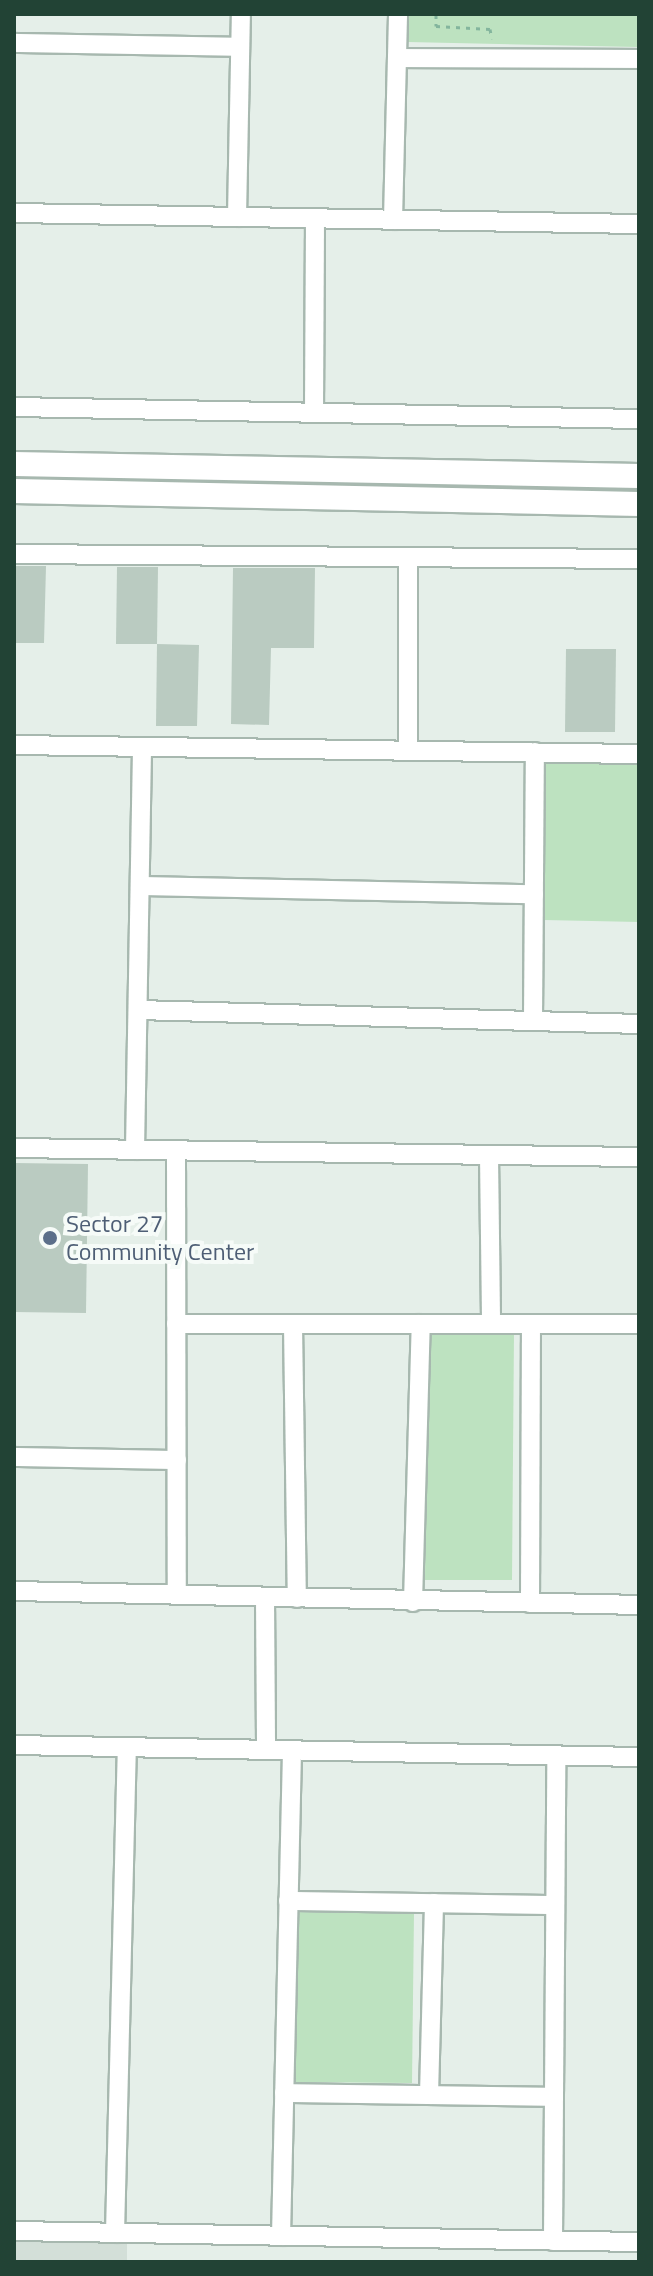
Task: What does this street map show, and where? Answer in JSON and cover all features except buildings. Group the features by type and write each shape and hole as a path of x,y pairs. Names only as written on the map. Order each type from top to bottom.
{"street":[{"path":"237,217 241,14"},
{"path":"393,220 398,14"},
{"path":"14,43 240,47"},
{"path":"397,58 639,59"},
{"path":"14,213 639,224"},
{"path":"314,412 315,218"},
{"path":"14,407 639,419"},
{"path":"14,464 639,476"},
{"path":"14,491 639,504"},
{"path":"14,554 639,559"},
{"path":"408,557 408,750"},
{"path":"14,745 639,754"},
{"path":"135,1150 142,747"},
{"path":"533,1021 535,752"},
{"path":"140,886 534,894"},
{"path":"138,1010 639,1024"},
{"path":"14,1148 639,1157"},
{"path":"176,1150 177,1595"},
{"path":"489,1155 491,1324"},
{"path":"176,1324 639,1324"},
{"path":"293,1324 297,1598"},
{"path":"413,1602 421,1324"},
{"path":"530,1603 531,1324"},
{"path":"14,1457 177,1460"},
{"path":"14,1591 639,1605"},
{"path":"265,1597 266,1750"},
{"path":"14,1745 639,1757"},
{"path":"115,2233 127,1747"},
{"path":"281,2236 292,1750"},
{"path":"553,2241 556,1755"},
{"path":"288,1901 555,1905"},
{"path":"429,2095 434,1903"},
{"path":"284,2093 554,2097"},
{"path":"14,2231 639,2242"}],"path":[{"path":"436,14 436,26 490,29 497,58"}],"shaded area":[{"path":"14,2238 127,2239 127,2262 14,2262"}],"green space":[{"path":"409,14 638,14 637,47 408,42"},
{"path":"546,759 639,761 639,922 544,920"},
{"path":"427,1331 514,1332 512,1580 425,1580"},
{"path":"293,1912 414,1913 412,2083 291,2082"}],"place":[{"name":"Sector 27 Community Center","path":"50,1238"}]}
